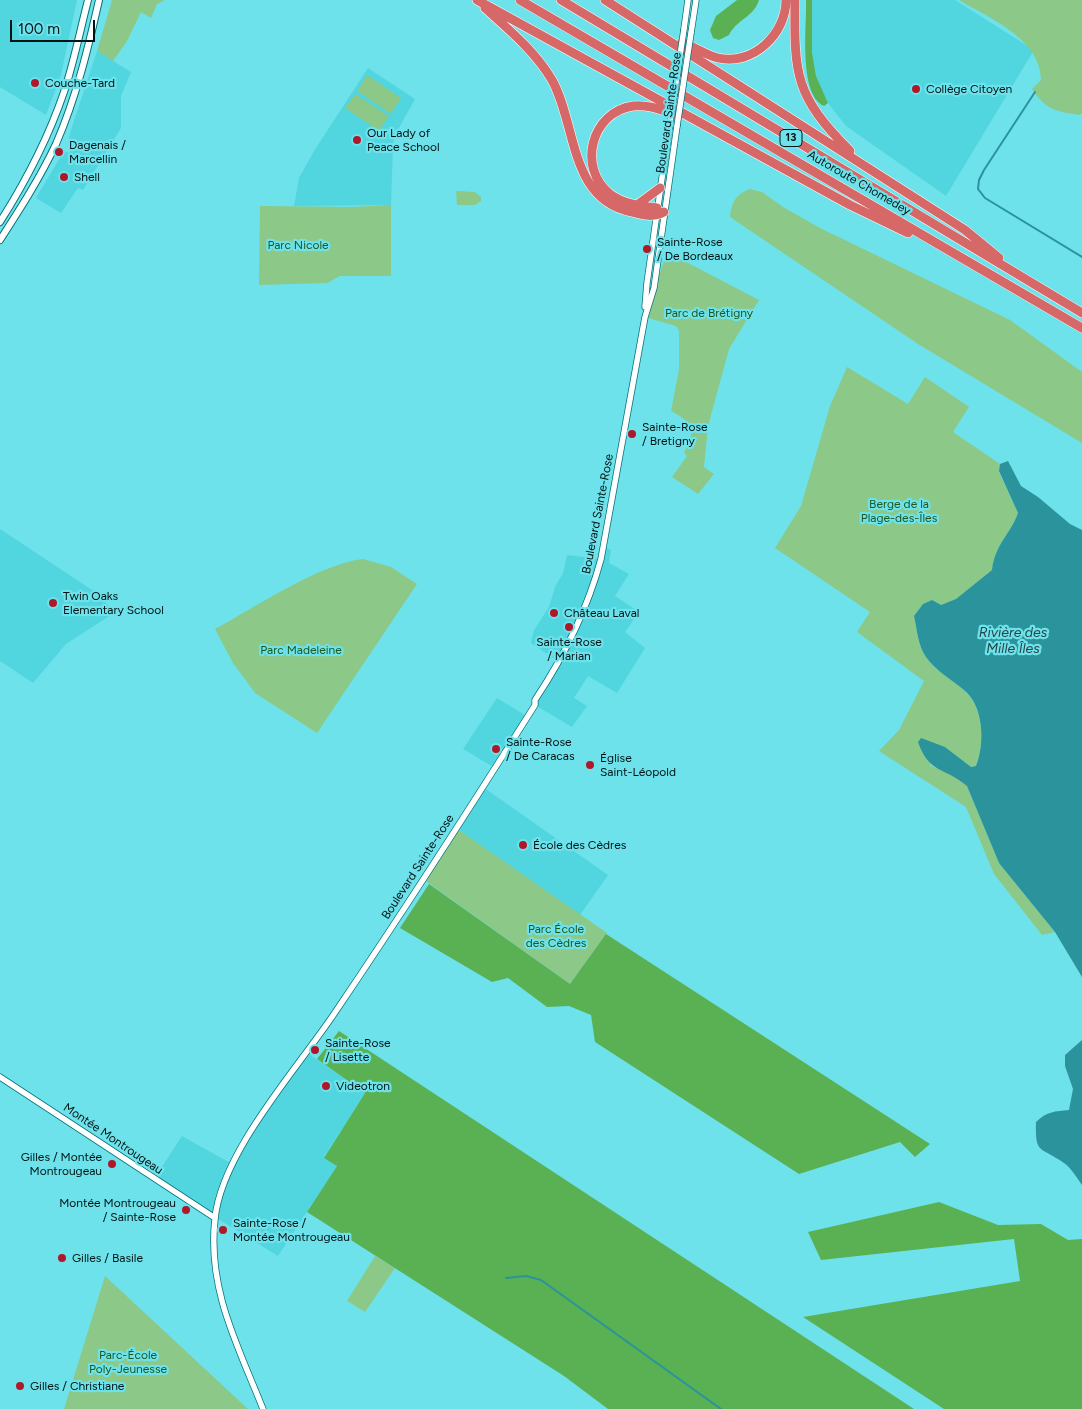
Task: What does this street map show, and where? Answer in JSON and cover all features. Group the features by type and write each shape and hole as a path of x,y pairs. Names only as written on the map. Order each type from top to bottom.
{"highway":[{"path":"476,0 850,205 969,262"},
{"path":"476,0 523,42 548,73 560,96 580,166 591,188 603,201 616,208 659,212"},
{"name":"Autoroute Chomedey","path":"520,0 1082,328"},
{"name":"Autoroute Chomedey","path":"561,0 1082,313"},
{"path":"606,0 965,230 1020,276"},
{"path":"648,26 714,57 735,58 760,49 774,37 783,21 786,0"},
{"path":"795,0 794,51 804,92 820,120 863,164"},
{"path":"659,212 611,194 596,177 591,154 593,140 600,127 619,111 638,106 660,109 704,124"},
{"path":"637,205 660,188"}],"main road":[{"path":"0,222 28,177 50,131 67,82 88,0"},
{"path":"0,240 36,181 61,132 80,76 99,0"}],"street":[{"name":"Boulevard Sainte-Rose","path":"645,317 654,288 660,188 688,0"},
{"name":"Boulevard Sainte-Rose","path":"263,1409 222,1308 216,1268 215,1218 223,1184 250,1134 334,1013 536,705 535,700 574,635 590,598 601,560 645,317 647,283 659,212 677,126 696,0"},
{"name":"Montée Montrougeau","path":"0,1077 215,1218"}],"shaded area":[{"path":"0,0 77,0 61,75 46,115 0,87"},
{"name":"Collège Citoyen","path":"812,0 955,0 1034,50 946,196 846,126 828,103 816,76 812,52"},
{"path":"97,51 131,72 121,96 121,128 83,190 78,188 61,213 36,198 64,151 69,153 74,143 69,138 70,133"},
{"name":"Our Lady of Peace School","path":"368,68 415,99 395,135 391,205 294,206 299,178 314,151"},
{"name":"Twin Oaks Elementary School","path":"0,529 101,596 114,613 66,644 33,683 0,661"},
{"path":"603,546 611,550 609,563 629,574 615,596 639,612 625,632 645,648 617,693 588,676 574,698 587,706 572,727 535,705 561,659 553,658 531,643 534,630 549,607 555,587 563,573 567,555 600,559"},
{"path":"497,698 528,717 495,768 463,749"},
{"name":"École des Cèdres","path":"483,787 608,875 580,915 456,828"},
{"path":"306,1052 365,1093 324,1157 337,1166 278,1256 154,1179 182,1136 232,1164"}],"green space":[{"path":"112,0 165,0 157,4 151,18 141,12 127,41 113,61 97,51"},
{"path":"737,0 759,0 753,11 729,35 719,40 713,38 710,30 716,16"},
{"path":"806,0 812,0 812,52 816,76 828,103 824,106 816,99 810,88 807,74 805,41"},
{"path":"959,0 1082,0 1082,113 1079,115 1057,111 1042,101 1032,89 1041,80 1039,66 1023,41 998,22"},
{"path":"367,75 401,98 391,114 357,91"},
{"path":"355,94 389,116 379,131 345,108"},
{"path":"750,189 762,192 783,207 820,228 1010,320 1082,372 1082,443 918,344 730,217 735,200"},
{"path":"456,191 475,192 481,197 481,201 475,205 457,205"},
{"name":"Parc Nicole","path":"391,205 391,276 340,276 327,283 259,285 260,206 352,207"},
{"name":"Parc de Brétigny","path":"667,252 759,300 729,349 708,426 704,467 714,474 698,494 672,477 687,456 684,453 691,433 689,424 671,411 679,369 679,331 676,326 645,317"},
{"name":"Berge de la Plage-des-Îles","path":"847,367 908,404 925,377 969,407 953,432 1000,464 999,472 1018,513 999,546 992,570 956,599 941,605 932,600 923,604 914,616 919,643 923,653 934,667 971,697 976,706 981,726 981,747 976,766 971,767 945,747 930,765 958,778 967,786 999,863 1055,932 1042,935 994,874 966,807 879,751 899,730 924,681 857,632 870,612 775,548 801,506 830,406"},
{"name":"Parc Madeleine","path":"363,559 391,567 417,584 317,733 255,693 233,663 215,629 288,588 327,569"},
{"name":"Parc École des Cèdres","path":"456,828 607,933 570,984 423,879"},
{"path":"429,884 570,984 606,934 930,1144 915,1157 900,1142 799,1174 595,1042 591,1015 569,1006 547,1007 508,978 492,982 400,928"},
{"path":"339,1031 914,1409 608,1409 564,1376 307,1212 337,1166 324,1158 365,1093 317,1059"},
{"path":"939,1202 998,1225 1041,1224 1068,1240 1082,1239 1082,1409 944,1409 803,1317 1020,1281 1014,1239 821,1260 808,1232"},
{"path":"375,1256 395,1268 365,1312 347,1301"},
{"name":"Parc-École Poly-Jeunesse","path":"105,1276 248,1409 64,1409"}],"water":[{"name":"Rivière des Mille Îles","path":"1008,461 1021,486 1038,497 1070,524 1082,530 1082,977 1055,932 999,863 967,786 938,769 927,760 918,742 921,738 945,747 971,767 976,766 981,747 981,726 976,706 964,690 939,671 923,653 919,643 914,616 923,604 932,600 941,605 956,599 992,570 999,546 1018,513 999,471 1000,464"},
{"path":"1082,1040 1082,1185 1067,1165 1044,1151 1038,1145 1036,1122 1047,1114 1069,1110 1073,1089 1065,1066 1065,1055"}],"waterway":[{"path":"1035,92 984,170 979,180 978,189 985,198 1082,257"},
{"path":"506,1278 526,1276 541,1280 721,1409"}],"place":[{"name":"Couche-Tard","path":"35,83"},
{"name":"Collège Citoyen","path":"916,89"},
{"name":"Our Lady of Peace School","path":"357,140"},
{"name":"Dagenais / Marcellin","path":"59,152"},
{"name":"Shell","path":"64,177"},
{"name":"Sainte-Rose / De Bordeaux","path":"647,249"},
{"name":"Sainte-Rose / Bretigny","path":"632,434"},
{"name":"Twin Oaks Elementary School","path":"53,603"},
{"name":"Château Laval","path":"554,613"},
{"name":"Sainte-Rose / Marian","path":"569,627"},
{"name":"Sainte-Rose / De Caracas","path":"496,749"},
{"name":"Église Saint-Léopold","path":"590,765"},
{"name":"École des Cèdres","path":"523,845"},
{"name":"Sainte-Rose / Lisette","path":"315,1050"},
{"name":"Videotron","path":"326,1086"},
{"name":"Gilles / Montée Montrougeau","path":"112,1164"},
{"name":"Montée Montrougeau / Sainte-Rose","path":"186,1210"},
{"name":"Sainte-Rose / Montée Montrougeau","path":"223,1230"},
{"name":"Gilles / Basile","path":"62,1258"},
{"name":"Gilles / Christiane","path":"20,1386"}]}
